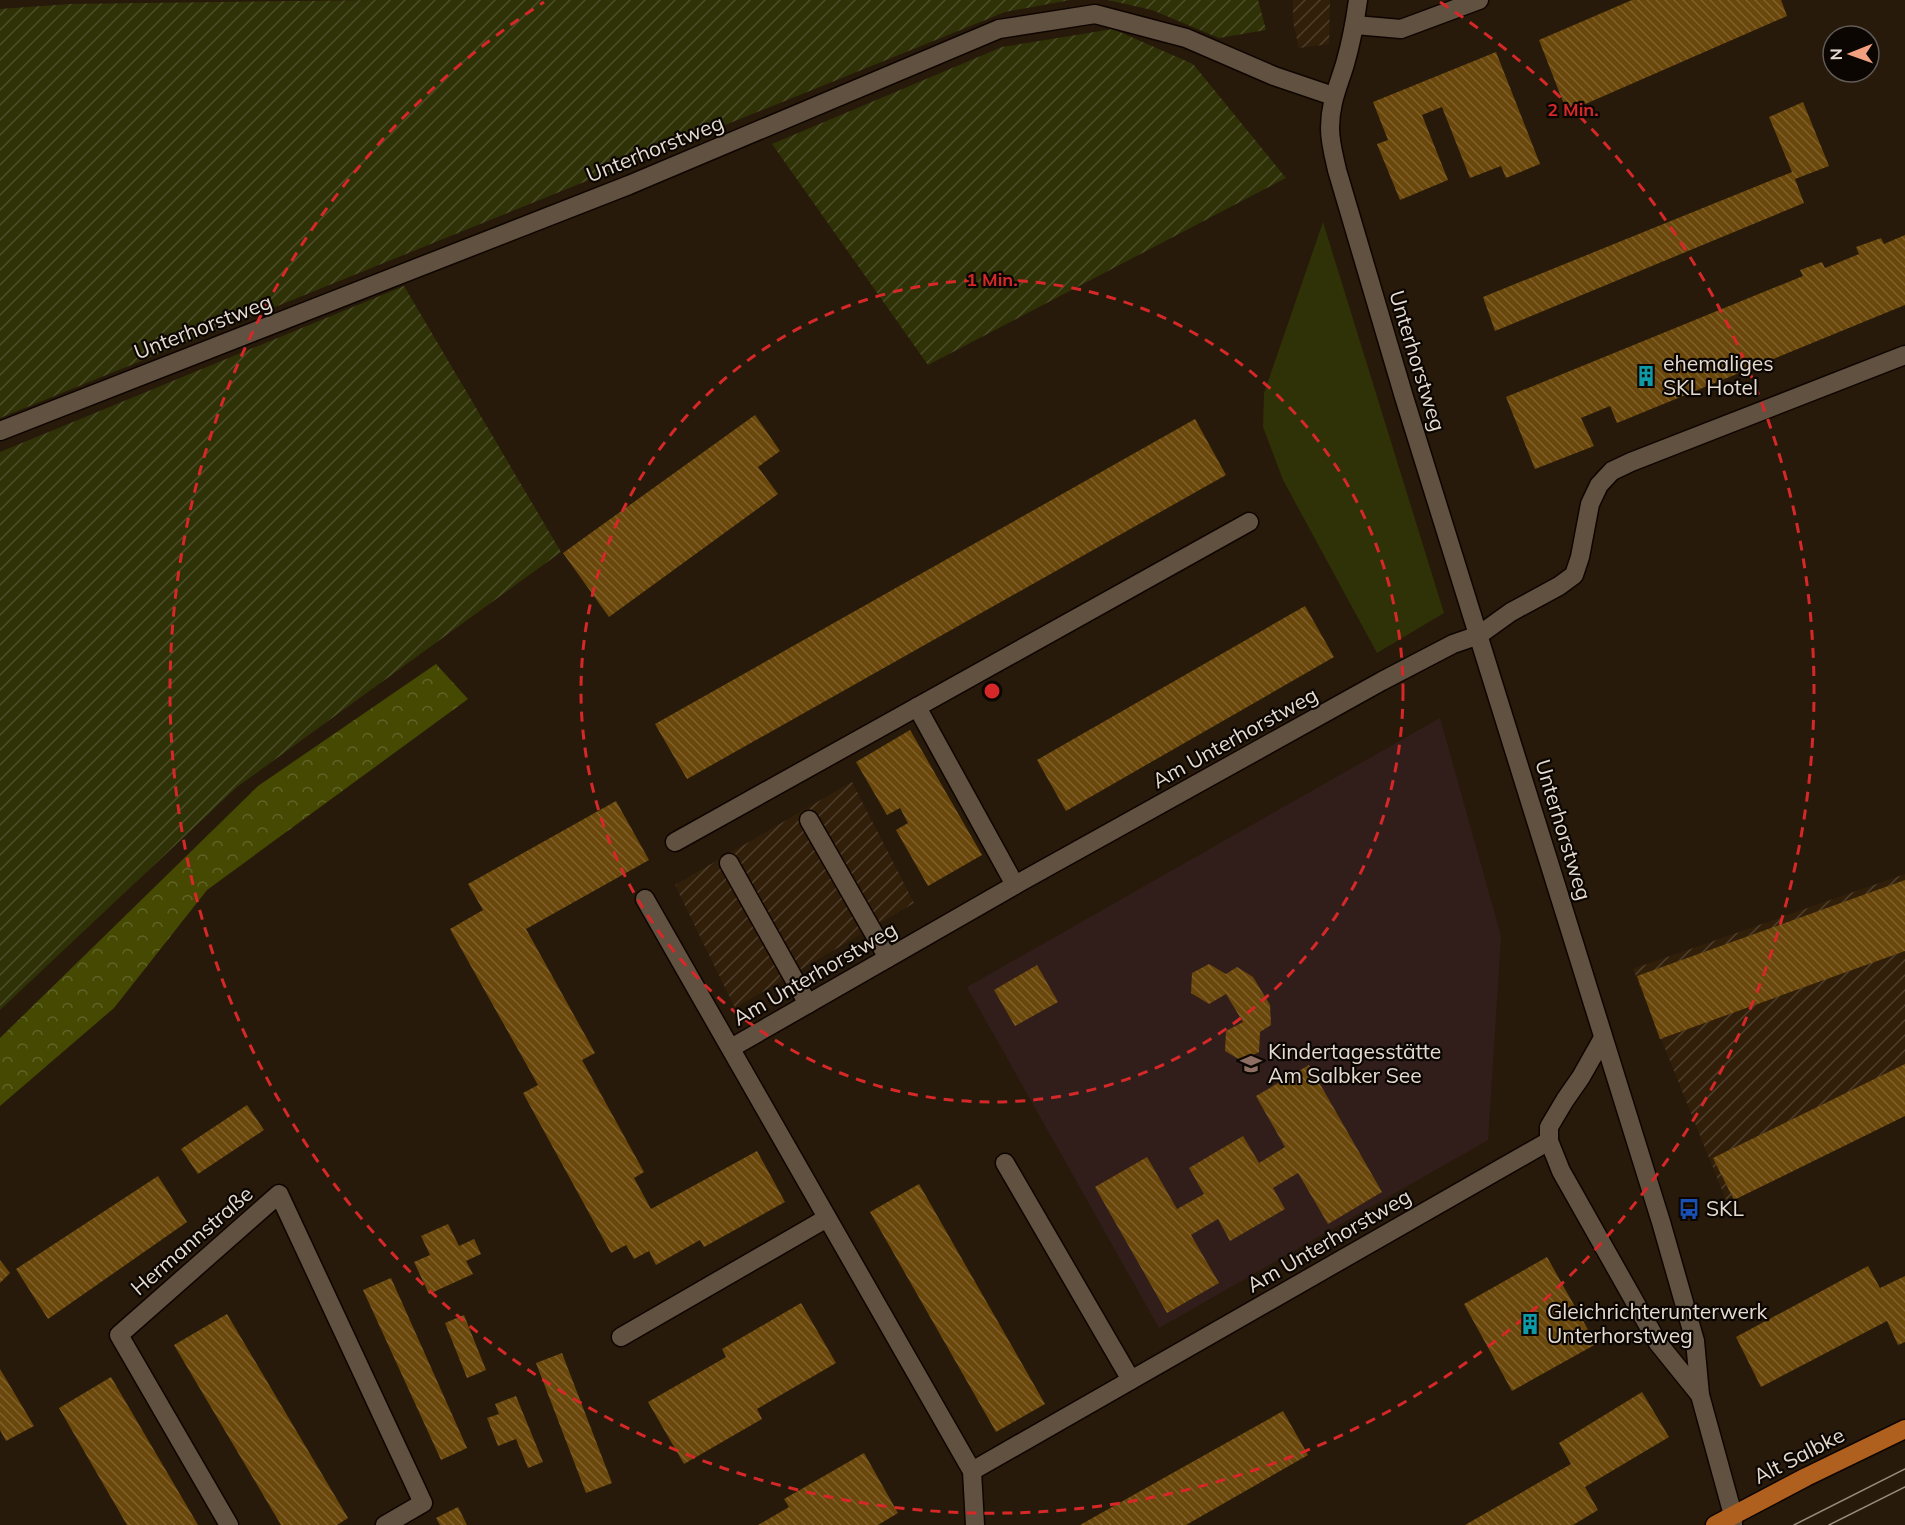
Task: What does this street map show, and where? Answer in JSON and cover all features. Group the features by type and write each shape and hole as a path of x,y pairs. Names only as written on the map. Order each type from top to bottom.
{"main road":[{"name":"Alt Salbke","path":"1715,1525 1733,1520 1905,1429"}],"street":[{"name":"Unterhorstweg","path":"1359,0 1344,66 1333,96 1331,146 1404,398 1661,1222 1695,1341 1700,1395 1733,1520"},
{"path":"1355,25 1401,29 1479,0"},
{"name":"Unterhorstweg","path":"0,431 629,185 999,29 1095,14 1186,38 1274,76 1333,96"},
{"path":"1479,635 1511,612 1559,586 1574,575 1580,557 1590,504 1599,485 1612,471 1905,355"},
{"path":"675,842 1249,522"},
{"name":"Am Unterhorstweg","path":"731,1048 1015,885 1382,681 1453,644 1479,635"},
{"path":"918,707 1015,885"},
{"path":"809,820 888,958"},
{"path":"729,863 808,1004"},
{"name":"Am Unterhorstweg","path":"645,899 972,1470 975,1525"},
{"path":"1550,1141 1549,1126 1553,1118 1581,1077 1603,1038"},
{"name":"Unterhorstweg","path":"1550,1141 1561,1171 1658,1343 1700,1395"},
{"name":"Am Unterhorstweg","path":"972,1470 1550,1141"},
{"path":"1005,1163 1131,1380"},
{"name":"Hermannstraße","path":"230,1525 119,1335 279,1194 423,1503 386,1525"},
{"path":"621,1337 828,1218"}],"shaded area":[{"path":"373,0 1070,0 1005,12 0,418 0,9 70,4"},
{"path":"1108,0 1258,0 1266,30 1219,38 1152,10"},
{"path":"1293,0 1330,0 1329,44 1299,48 1293,22"},
{"path":"1113,29 1193,64 1286,178 928,365 772,144 1002,47"},
{"path":"1323,222 1444,613 1377,653 1283,480 1263,427 1264,393"},
{"path":"404,286 561,552 237,787 0,1010 0,452"},
{"name":"Kindertagesstätte Am Salbker See","path":"1440,718 1501,936 1488,1140 1159,1328 967,987"},
{"path":"852,782 914,903 735,1008 675,885"},
{"path":"1905,874 1905,1116 1726,1200 1633,969"}],"green space":[{"path":"436,664 468,699 207,890 114,1008 0,1106 0,1038 258,786"}],"building":[{"path":"1632,0 1781,0 1787,16 1567,112 1539,40"},
{"path":"1496,52 1540,164 1506,178 1501,166 1470,178 1442,107 1422,115 1448,180 1400,200 1377,144 1388,140 1373,102"},
{"path":"1803,102 1829,166 1795,179 1804,203 1495,331 1483,297 1792,172 1769,117"},
{"name":"ehemaliges SKL Hotel","path":"1905,235 1905,305 1617,423 1610,406 1581,418 1594,446 1535,469 1506,397 1803,276 1800,270 1822,262 1825,268 1859,254 1856,247 1881,238 1884,244"},
{"path":"755,415 780,451 758,467 778,494 609,617 563,553"},
{"path":"1195,419 1226,475 687,779 655,724"},
{"path":"1305,606 1334,657 1066,811 1037,760"},
{"path":"910,730 982,855 928,886 896,830 908,823 900,808 887,815 856,762"},
{"path":"616,801 649,860 526,929 595,1053 582,1060 644,1172 634,1178 651,1209 757,1151 785,1202 704,1247 700,1240 656,1265 649,1251 634,1259 626,1245 611,1253 523,1093 538,1085 450,929 483,910 468,884"},
{"path":"1905,880 1905,951 1660,1039 1637,976"},
{"path":"1209,964 1226,974 1237,967 1253,977 1270,1005 1271,1025 1260,1032 1259,1052 1242,1061 1225,1051 1226,1031 1243,1022 1226,994 1209,1004 1191,993 1192,973"},
{"path":"1037,965 1058,1002 1015,1026 994,990"},
{"path":"1905,1064 1905,1116 1734,1200 1713,1158"},
{"path":"1309,1065 1382,1192 1328,1224 1298,1173 1273,1188 1285,1209 1230,1241 1218,1219 1191,1235 1219,1283 1167,1313 1095,1187 1147,1157 1177,1209 1204,1194 1189,1168 1243,1136 1259,1163 1285,1147 1256,1096"},
{"path":"247,1105 264,1130 198,1174 181,1149"},
{"path":"158,1176 187,1222 48,1319 16,1269"},
{"path":"919,1184 1045,1404 996,1432 870,1212"},
{"path":"448,1224 459,1246 474,1239 481,1254 466,1261 473,1274 429,1294 414,1262 430,1255 421,1236"},
{"name":"Gleichrichterunterwerk Unterhorstweg","path":"1547,1257 1596,1344 1512,1391 1464,1304"},
{"path":"0,1260 10,1273 0,1283"},
{"path":"1868,1266 1880,1288 1905,1276 1905,1342 1898,1345 1887,1321 1761,1387 1736,1337"},
{"path":"391,1278 467,1448 441,1460 363,1290"},
{"path":"801,1303 836,1363 757,1409 762,1419 684,1464 648,1402 726,1357 722,1349"},
{"path":"227,1314 348,1518 337,1525 281,1525 174,1345"},
{"path":"464,1315 486,1370 467,1378 445,1323"},
{"path":"562,1353 612,1483 586,1493 536,1363"},
{"path":"0,1369 34,1426 6,1441 0,1430"},
{"path":"111,1377 198,1525 127,1525 59,1408"},
{"path":"1642,1392 1669,1437 1585,1487 1598,1510 1573,1525 1465,1525 1571,1464 1559,1443"},
{"path":"516,1396 543,1462 528,1468 516,1439 498,1446 487,1418 499,1414 495,1404"},
{"path":"1283,1411 1308,1455 1186,1525 1080,1525"},
{"path":"864,1453 898,1513 878,1525 758,1525 789,1507 784,1499"},
{"path":"458,1507 467,1525 440,1525 436,1518"}],"tram line":[{"path":"1794,1525 1905,1469"},
{"path":"1829,1525 1905,1487"}],"place":[{"name":"ehemaliges SKL Hotel","path":"1646,376"},
{"name":"Kindertagesstätte Am Salbker See","path":"1251,1064"},
{"name":"SKL","path":"1689,1209"},
{"name":"Gleichrichterunterwerk Unterhorstweg","path":"1530,1324"}]}
